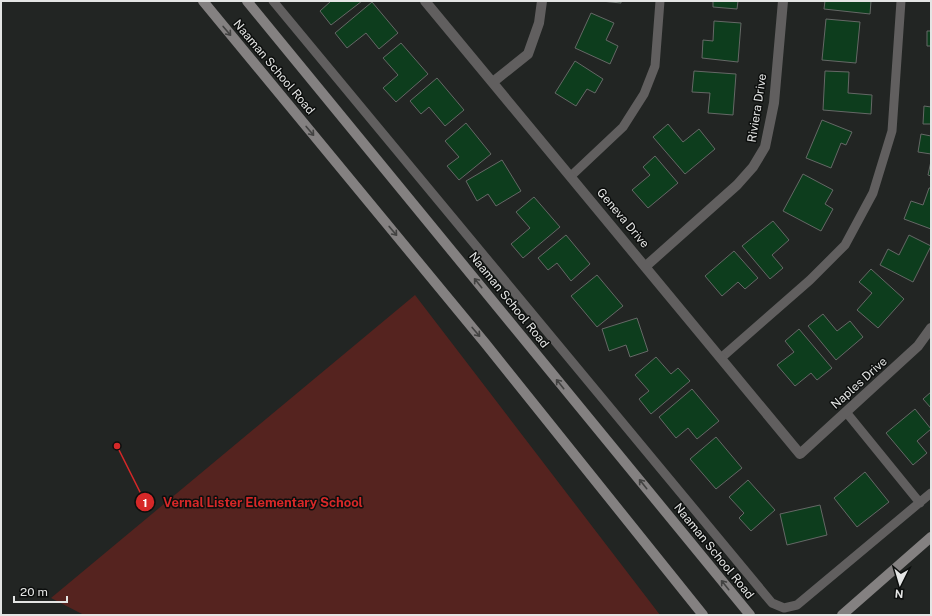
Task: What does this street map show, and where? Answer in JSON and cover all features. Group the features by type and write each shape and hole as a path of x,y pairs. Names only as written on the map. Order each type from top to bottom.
{"main road":[{"name":"Naaman School Road","path":"203,1 485,342 703,615"},
{"name":"Naaman School Road","path":"247,1 750,615"},
{"path":"842,615 931,537"}],"street":[{"name":"Geneva Drive","path":"425,1 646,266 800,454"},
{"path":"493,82 528,54 539,23 542,1"},
{"name":"Riviera Drive","path":"646,266 737,186 754,167 766,147 774,103 783,1"},
{"name":"Naples Drive","path":"800,454 918,346 931,328"}],"lane":[{"path":"272,1 772,603 784,608 796,605 931,493"},
{"path":"571,176 622,127 644,94 655,66 660,1"},
{"path":"721,358 810,280 845,245 873,193 892,131 901,1"},
{"path":"846,412 920,503"}],"shaded area":[{"path":"415,295 660,615 84,615 51,598"}],"building":[{"path":"331,1 362,1 331,25 320,11"},
{"path":"601,1 621,1 621,3"},
{"path":"713,1 738,1 737,9 713,7"},
{"path":"825,1 871,1 870,14 824,9"},
{"path":"372,2 398,33 379,49 366,33 347,48 335,33"},
{"path":"591,13 614,23 606,40 618,46 610,64 575,48"},
{"path":"826,19 860,22 856,63 822,60"},
{"path":"714,21 741,23 738,62 702,58 703,40 713,41"},
{"path":"927,31 931,31 931,46 927,46"},
{"path":"401,43 428,74 396,102 383,88 398,75 383,58"},
{"path":"575,61 603,79 595,93 587,89 576,106 555,93"},
{"path":"694,71 736,74 733,115 708,113 710,93 692,92"},
{"path":"825,71 849,72 848,93 872,95 871,114 823,110"},
{"path":"437,78 464,110 445,126 429,107 421,114 410,101"},
{"path":"924,106 931,107 931,124 923,124"},
{"path":"822,120 852,132 846,145 841,143 831,168 806,158"},
{"path":"466,123 491,154 459,180 447,166 459,157 445,141"},
{"path":"668,124 683,142 699,129 715,149 685,174 653,137"},
{"path":"921,134 931,136 931,154 918,152"},
{"path":"655,156 678,183 648,208 632,190 650,175 643,167"},
{"path":"502,160 521,191 496,206 488,194 477,201 466,181"},
{"path":"931,161 931,176 928,175"},
{"path":"803,174 833,190 825,204 833,209 821,231 783,211"},
{"path":"929,188 931,188 931,229 904,219 911,201 923,205"},
{"path":"534,197 560,227 523,258 511,244 530,228 516,212"},
{"path":"773,221 789,240 772,255 783,268 770,279 742,246"},
{"path":"566,235 590,264 571,281 557,263 548,270 538,258"},
{"path":"909,235 931,246 913,282 880,265 888,249 899,255"},
{"path":"734,251 758,278 745,289 738,282 722,296 705,276"},
{"path":"871,269 904,299 878,328 857,310 872,293 859,282"},
{"path":"597,275 623,306 597,327 571,296"},
{"path":"823,314 837,331 850,321 863,337 836,360 808,326"},
{"path":"637,318 648,351 630,357 626,345 609,351 602,329"},
{"path":"799,329 832,368 817,380 811,373 795,386 777,365 794,352 785,341"},
{"path":"656,357 671,374 678,368 690,381 651,414 639,399 649,391 635,375"},
{"path":"692,389 719,421 697,439 688,428 676,438 659,417"},
{"path":"931,392 931,408 923,399"},
{"path":"915,409 931,429 917,441 927,453 913,465 886,433"},
{"path":"716,437 742,468 716,489 690,459"},
{"path":"865,472 889,502 857,527 834,498"},
{"path":"748,480 775,510 751,531 739,518 744,513 729,497"},
{"path":"820,505 827,535 787,545 780,514"}],"place":[{"name":"Vernal Lister Elementary School","path":"117,446"}]}
